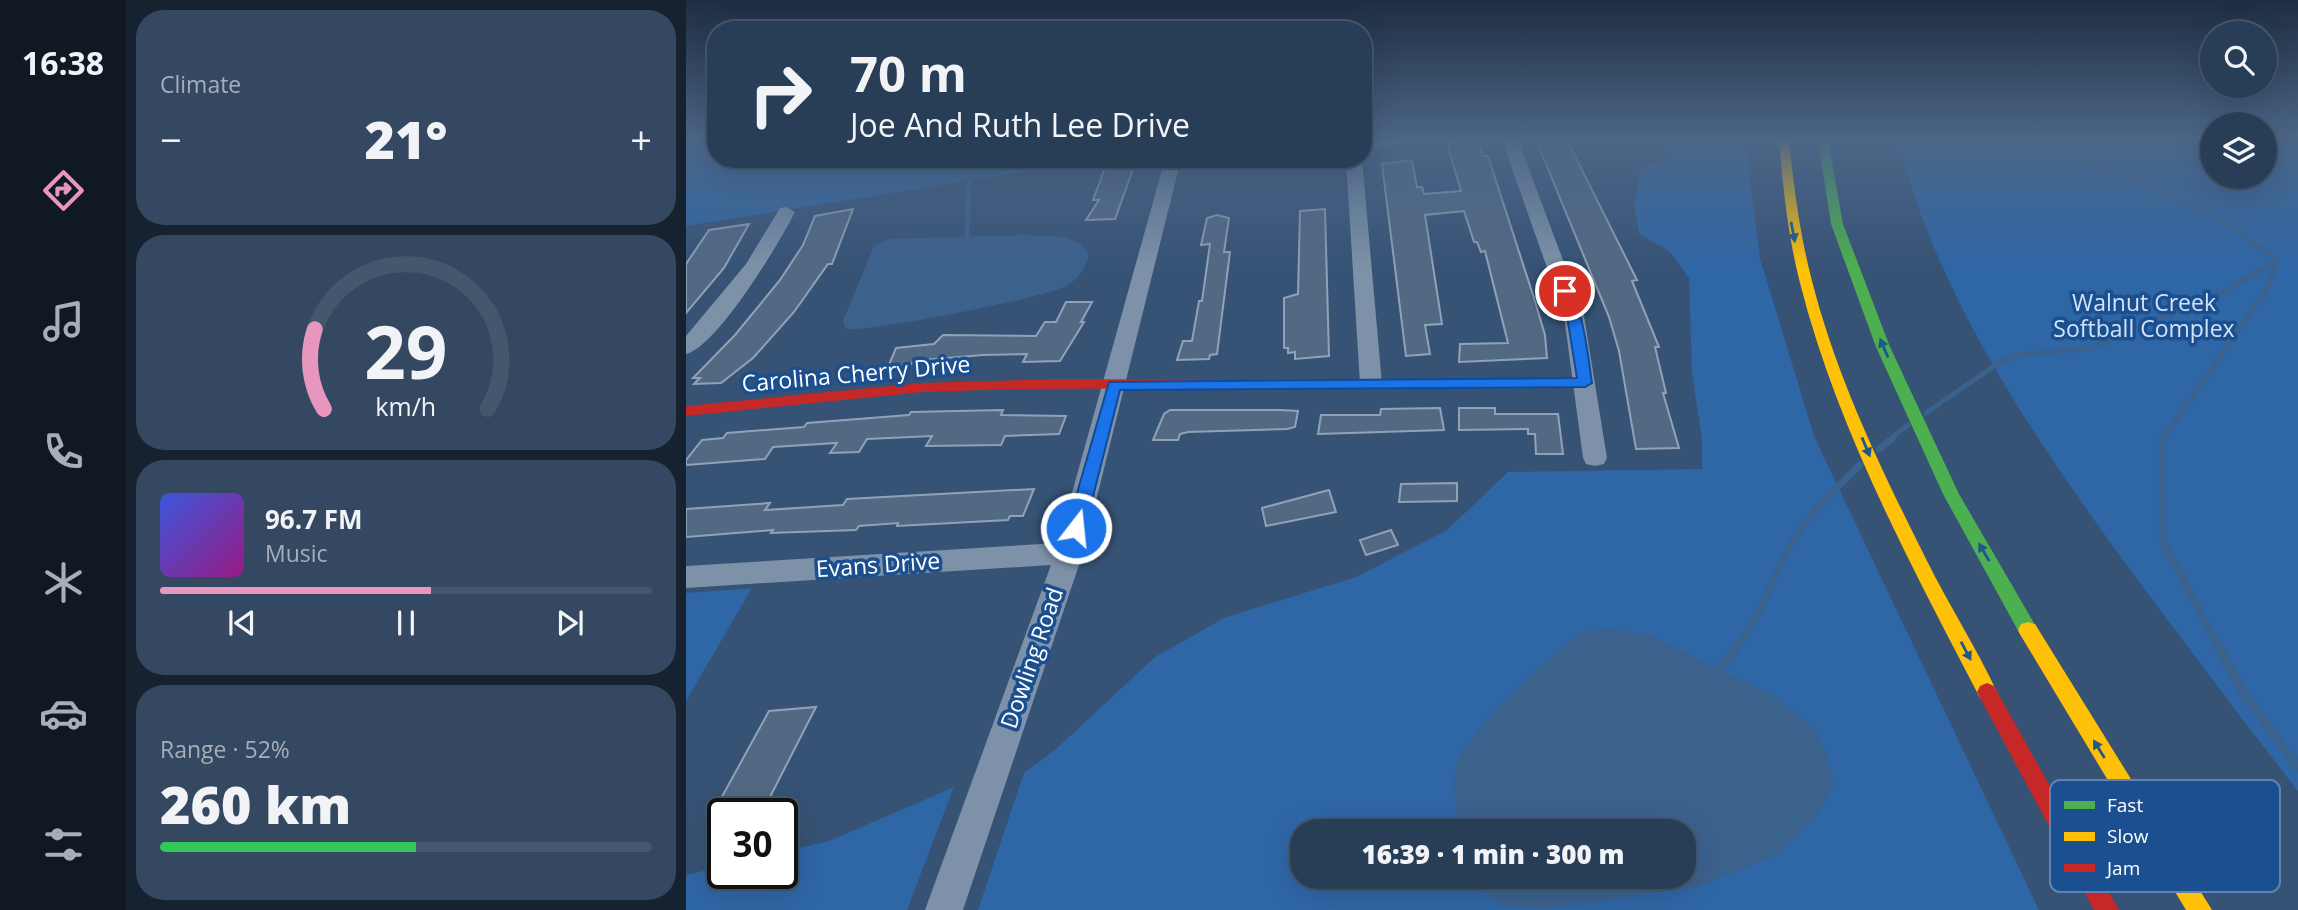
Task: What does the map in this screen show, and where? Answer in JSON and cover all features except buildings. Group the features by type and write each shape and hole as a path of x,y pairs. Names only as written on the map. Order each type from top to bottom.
{"main road":[{"path":"1784,182 1796,248 1840,386 1917,556 2050,812"},
{"path":"1830,182 1837,224 1884,347 1951,494 2053,674 2119,780"},
{"name":"Carolina Cherry Drive","path":"686,411 756,407 877,391 998,385 1585,383"},
{"path":"2096,892 2107,910"},
{"path":"2189,892 2200,910"}],"street":[{"name":"Dowling Road","path":"944,910 1069,553 1167,182"},
{"path":"1356,182 1371,384"},
{"path":"1525,182 1574,316 1594,458"},
{"path":"686,348 727,304 752,272 786,212"},
{"name":"Evans Drive","path":"686,577 1069,553"}],"green space":[{"path":"686,182 957,182 686,226"},
{"path":"1638,182 1750,182 1760,258 1814,436 2039,910 978,910 1024,773 1056,749 1155,657 1226,617 1356,577 1447,530 1508,472 1702,469 1702,438 1692,374 1689,278 1669,251 1639,234 1634,204"},
{"name":"Walnut Creek Softball Complex","path":"1910,182 2200,182 2200,189 2277,189 2277,182 2298,182 2298,791 2128,567 2058,468 1992,364 1937,255"},
{"path":"752,588 686,701 686,593"},
{"path":"954,787 907,910 686,910 686,875 707,870 707,889 798,889 798,848 829,841"}],"shaded area":[{"path":"1023,235 1060,237 1077,242 1089,255 1084,268 1068,285 1029,298 886,326 846,329 843,321 874,246 889,239"},
{"path":"1605,629 1648,634 1774,696 1816,730 1826,751 1834,782 1819,813 1778,854 1696,887 1696,819 1458,819 1454,779 1457,762 1463,750 1513,692 1554,654 1584,633"},
{"path":"1480,889 1680,889 1544,909 1507,907"}],"waterway":[{"path":"967,237 969,182"},
{"path":"2140,182 2214,214 2277,260 2254,274"},
{"path":"2272,274 2277,262"},
{"path":"1926,413 2003,360 2017,355 2091,348 2226,291 2257,272"},
{"path":"2162,440 2265,292 2273,272"},
{"path":"1889,440 1908,425"},
{"path":"1879,449 1892,439"},
{"path":"2162,440 2163,542 2220,649"},
{"path":"1736,649 1806,521 1860,465"},
{"path":"1719,671 1737,647"},
{"path":"2219,647 2242,691 2298,767"}],"traffic: fast":[{"path":"1830,182 1837,224 1883,347 1951,494 2028,630"},
{"path":"1244,384 1585,383"}],"traffic: slow":[{"path":"1788,182 1791,211 1806,282 1828,354 1855,425 1920,564 1987,692"},
{"path":"2028,630 2120,780"},
{"path":"2189,892 2200,910"}],"traffic: jam":[{"path":"686,411 922,388 1014,384 1244,384"},
{"path":"1987,692 2050,806"},
{"path":"2097,892 2107,910"}],"route":[{"path":"1076,528 1114,386 1585,383 1574,316 1565,291"}]}
